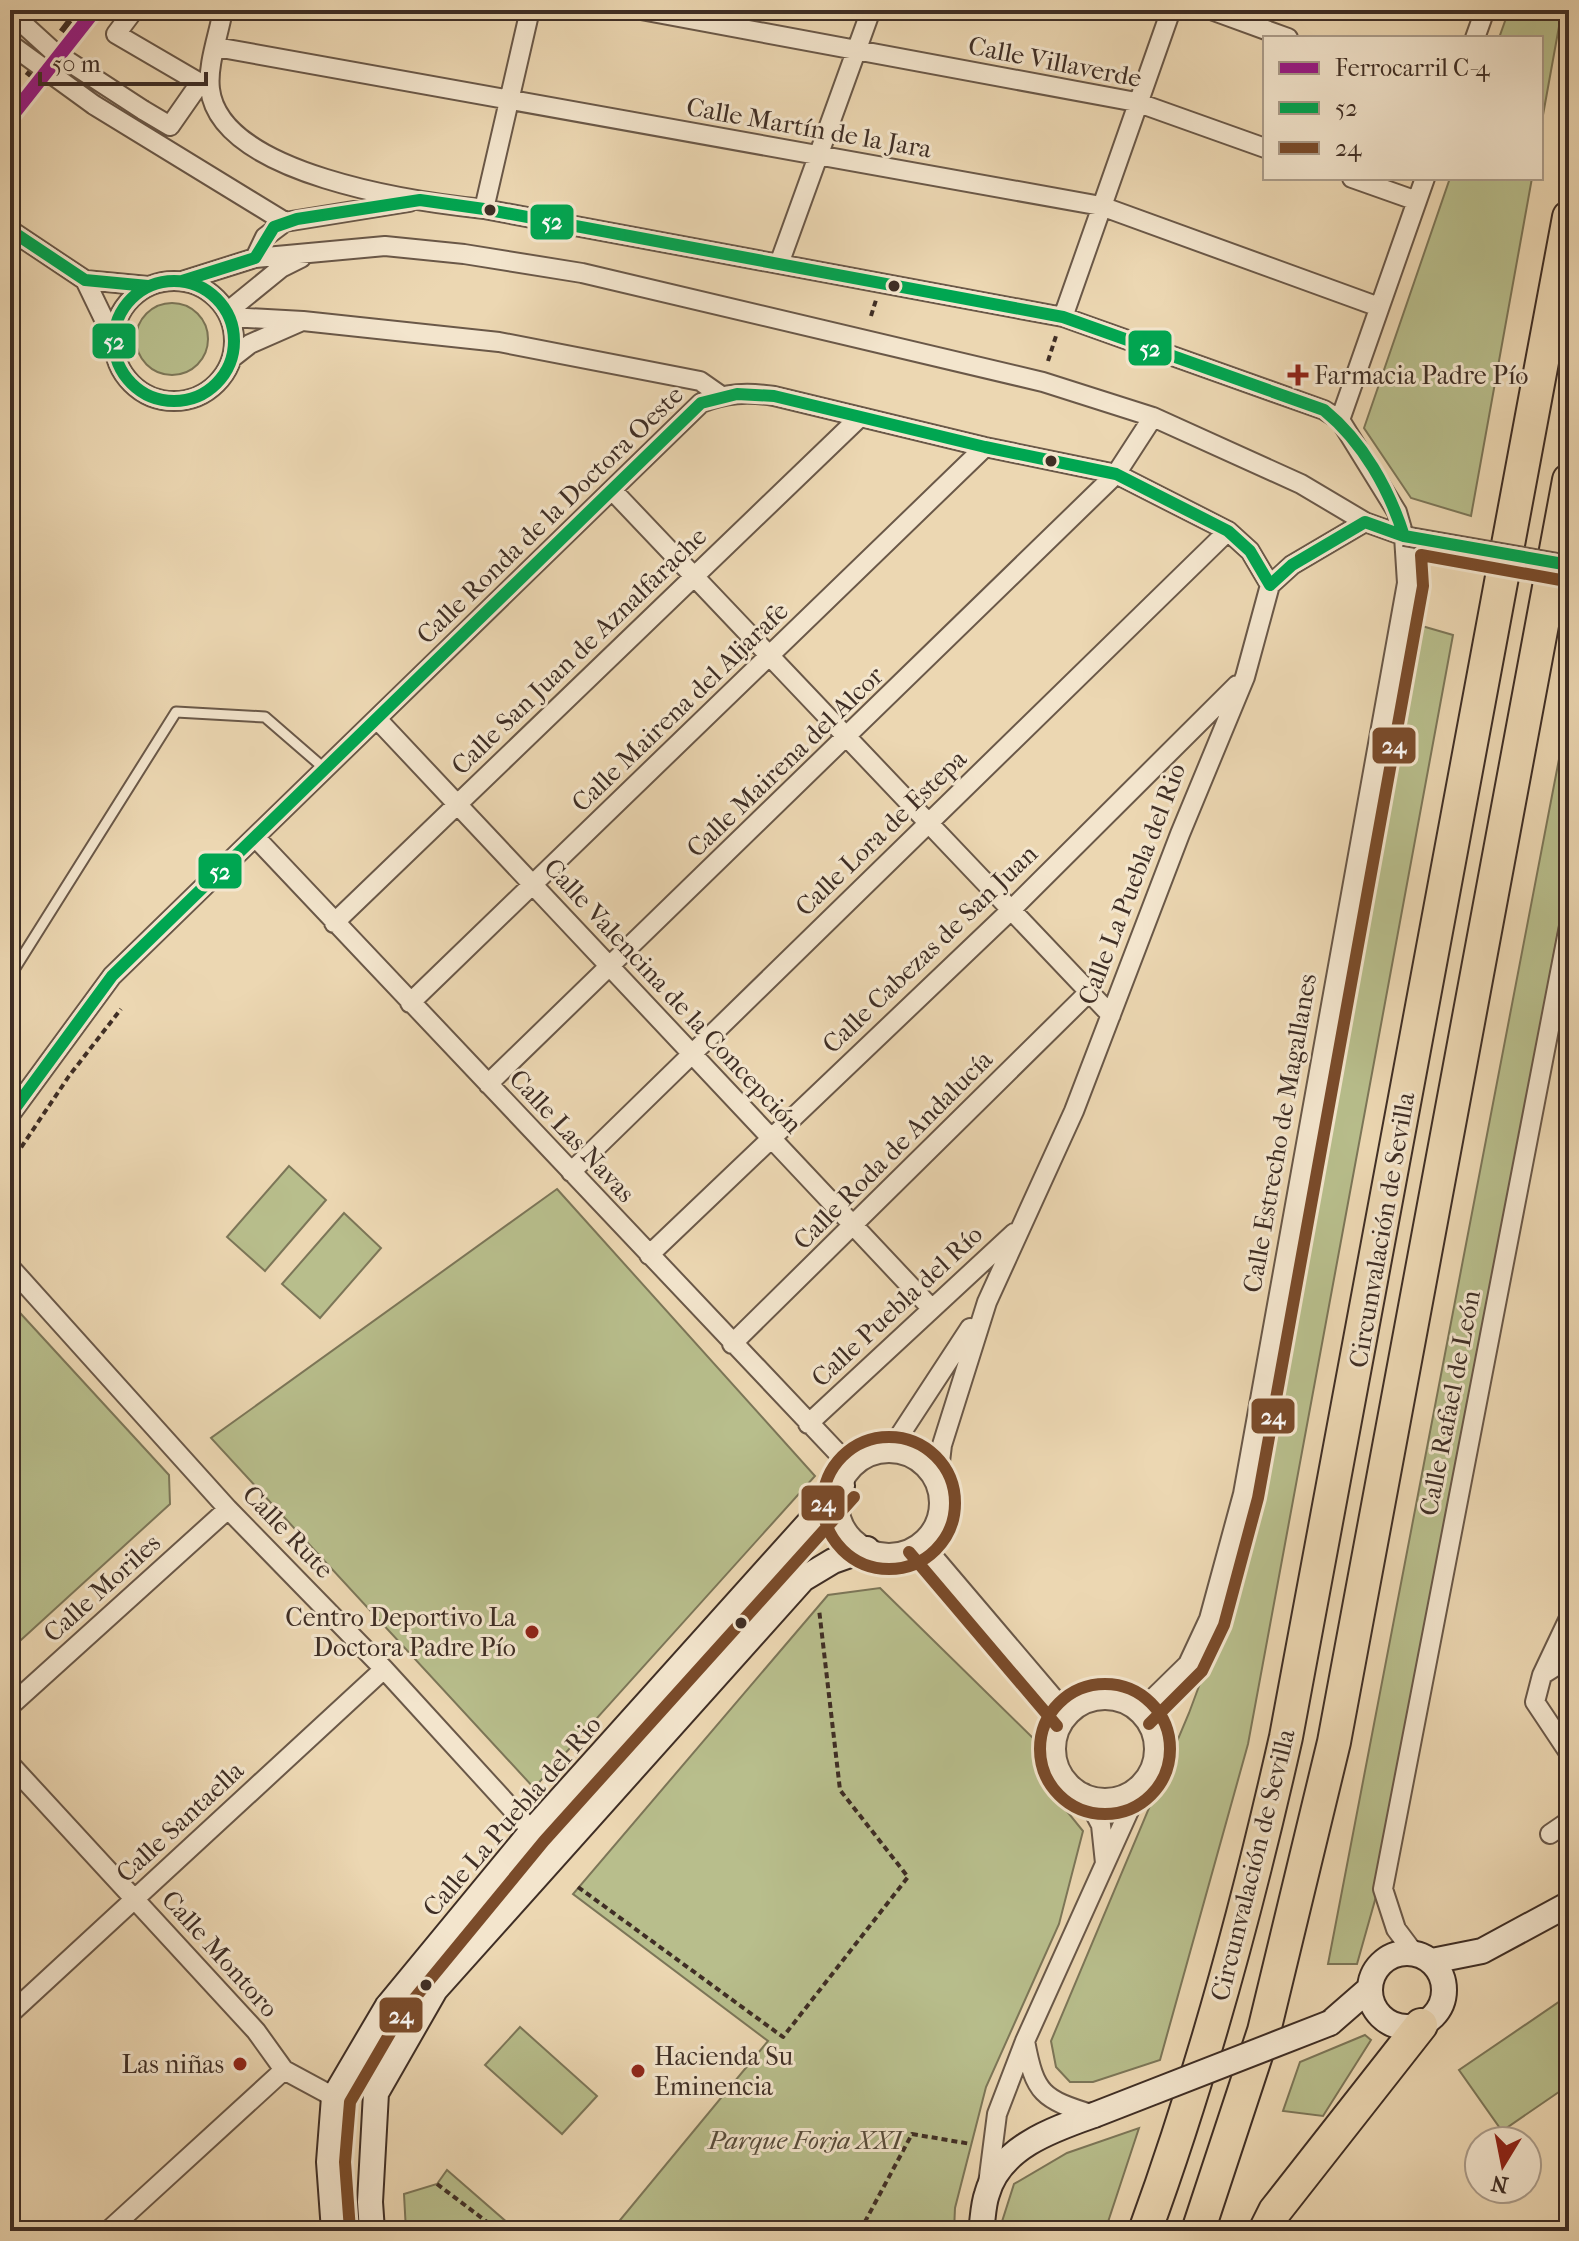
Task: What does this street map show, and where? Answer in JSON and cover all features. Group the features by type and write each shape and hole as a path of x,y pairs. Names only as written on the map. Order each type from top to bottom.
{"highway":[{"name":"Circunvalación de Sevilla","path":"1145,2231 1172,2157 1230,1969 1286,1737 1569,217"},
{"name":"Circunvalación de Sevilla","path":"1198,2231 1264,2031 1334,1742 1569,480"},
{"path":"1265,2231 1275,2211 1421,2025"}],"street":[{"path":"134,10 116,34 205,86 230,130 254,148 318,175 420,200 484,209 1063,317 1324,410 1340,420 1424,180"},
{"path":"10,12 54,52 176,130 205,86 223,10"},
{"path":"484,209 530,10"},
{"name":"Calle Villaverde","path":"641,10 1136,102 1263,147"},
{"path":"779,264 871,10"},
{"path":"1063,317 1136,102 1171,10"},
{"path":"1211,10 1282,36"},
{"path":"1476,36 1485,10"},
{"path":"10,44 94,105 285,222"},
{"name":"Calle Martín de la Jara","path":"216,47 1101,206 1379,307"},
{"path":"1358,180 1417,201"},
{"path":"255,258 265,237 285,222 420,200"},
{"path":"10,230 85,280 148,286 182,281 255,258 385,246 464,254 582,273 1043,382 1153,417 1301,484 1365,522 1404,536 1569,565"},
{"path":"228,314 281,268 315,252"},
{"path":"85,280 113,338 118,361 131,383 160,399 196,397 212,388 232,358 250,344 303,321"},
{"path":"182,281 200,286 216,297 228,314 235,337 232,358"},
{"path":"113,338 122,309 148,286"},
{"path":"228,314 499,342 700,381 720,395"},
{"name":"Calle Ronda de la Doctora Oeste","path":"10,1115 112,976 701,403 720,395 747,392 774,396 985,447 1116,474 1228,531 1250,551 1270,585"},
{"name":"Calle San Juan de Aznalfarache","path":"334,923 860,417"},
{"name":"Calle Mairena del Alcor","path":"488,1084 848,738 1116,474 1153,417"},
{"name":"Calle Estrecho de Magallanes","path":"1138,1713 1188,1664 1209,1619 1243,1494 1407,583 1404,536 1397,512 1340,420"},
{"name":"Calle Mairena del Aljarafe","path":"410,1003 985,447"},
{"path":"612,490 1111,1015"},
{"path":"1270,585 1292,565 1365,522"},
{"name":"Calle Lora de Estepa","path":"571,1172 1228,531"},
{"name":"Calle La Puebla del Rio","path":"987,1302 1074,1111 1245,677 1270,585"},
{"name":"Calle Cabezas de San Juan","path":"649,1255 1011,910 1245,677"},
{"path":"1210,711 1223,729"},
{"name":"Calle Valencina de la Concepción","path":"377,719 932,1309"},
{"name":"Calle Las Navas","path":"255,837 808,1424 847,1477"},
{"name":"Calle Rafael de León","path":"1423,1957 1396,1929 1383,1889 1569,926"},
{"name":"Calle Roda de Andalucía","path":"732,1344 1089,992"},
{"name":"Calle Puebla del Río","path":"808,1424 1022,1225"},
{"name":"Calle Rute","path":"10,1267 228,1509 384,1669 532,1831"},
{"path":"882,1453 920,1406 987,1302"},
{"path":"372,2231 370,2202 376,2093 435,1990 803,1579 833,1561 867,1549 895,1553 921,1542 938,1517 937,1487 942,1445 987,1302"},
{"path":"867,1549 846,1529 840,1515 847,1477 866,1458 882,1453 899,1454 916,1460 929,1472 937,1487"},
{"name":"Calle La Puebla del Rio","path":"334,2231 329,2162 334,2097 387,2007 532,1831 847,1477"},
{"name":"Calle Moriles","path":"10,1706 228,1509"},
{"path":"921,1542 1069,1716"},
{"path":"1569,1618 1542,1675 1535,1702 1569,1753"},
{"path":"1542,1675 1569,1658"},
{"name":"Calle Santaella","path":"10,2014 384,1669"},
{"path":"981,2231 997,2114 1025,2041 1150,1769 1153,1739 1138,1713 1125,1705 1095,1701 1069,1716 1060,1729 1057,1759 1071,1785 1084,1793 1115,1798 1142,1782"},
{"name":"Calle Montoro","path":"10,1764 256,2031 284,2070 334,2097"},
{"path":"1084,1793 1101,1825 1106,1865"},
{"path":"1550,1834 1569,1821"},
{"path":"1369,1989 1372,2003 1381,2017 1400,2027 1421,2025 1432,2019 1444,1996 1482,1951 1569,1904"},
{"path":"1330,2023 1369,1989 1380,1964 1390,1956 1423,1957 1482,1951"},
{"path":"1423,1957 1444,1983 1444,1996"},
{"path":"987,2191 1012,2155 1042,2134 1330,2023 1381,2017"},
{"path":"1025,2041 1032,2078 1053,2103 1094,2115"},
{"path":"108,2231 284,2070"}],"lane":[{"path":"10,976 176,712 265,717 325,769"}],"path":[{"path":"1048,361 1063,317"},
{"path":"10,1164 69,1076 121,1009"},
{"path":"578,1887 783,2037 908,1877 840,1790 819,1609"},
{"path":"860,2231 912,2134 971,2144"},
{"path":"437,2184 499,2231"}],"green space":[{"path":"1509,10 1562,10 1543,115 1543,36 1500,36"},
{"path":"1449,180 1532,180 1471,516 1411,498 1364,428"},
{"path":"172,303 192,309 202,319 208,339 202,359 192,369 172,375 152,369 142,359 136,339 142,319 152,309"},
{"path":"1415,624 1453,635 1248,1744 1160,2060 1093,2082 1070,2082 1056,2067 1051,2041 1189,1713 1244,1565"},
{"path":"1569,707 1569,874 1377,1893 1357,1964 1328,1964"},
{"path":"289,1166 326,1200 265,1271 227,1237"},
{"name":"Centro Deportivo La Doctora Padre Pío","path":"557,1189 815,1476 534,1788 211,1438"},
{"path":"344,1213 381,1248 320,1318 282,1284"},
{"path":"10,1302 169,1475 170,1504 10,1650"},
{"name":"Parque Forja XXI","path":"880,1588 1035,1740 1061,1804 1083,1831 1059,1924 986,2087 955,2208 954,2231 611,2231 768,2041 573,1894 828,1595"},
{"path":"1569,1995 1569,2085 1511,2125 1498,2125 1459,2070"},
{"path":"520,2027 597,2096 562,2134 485,2065"},
{"path":"1365,2035 1371,2040 1323,2116 1283,2111 1300,2062"},
{"path":"1139,2128 1105,2231 999,2231 1014,2184 1067,2153"},
{"path":"447,2170 517,2231 406,2231 404,2194 437,2184"}],"railway":[{"path":"10,98 78,10"}],"rail line":[{"name":"C-4","path":"10,118 95,10"}],"transit line":[{"name":"52","path":"182,281 255,258 274,227 297,219 420,200 484,209 1063,317 1324,410 1351,437 1373,467 1391,501 1404,536"},
{"name":"52","path":"10,230 85,280 148,286"},
{"name":"52","path":"174,281 197,286 216,299 229,318 234,341 229,364 216,383 197,396 174,401 151,396 132,383 119,364 114,341 119,318 132,299 151,286 174,281"},
{"name":"52","path":"10,1115 112,976 701,403 737,394 774,396 985,447 1116,474 1228,531 1250,551 1270,585 1292,565 1365,522 1404,536 1569,565"},
{"name":"24","path":"1149,1724 1202,1671 1224,1625 1258,1498 1423,586 1421,555 1566,581"},
{"name":"24","path":"889,1437 914,1442 936,1456 950,1478 955,1503 950,1528 936,1550 914,1564 889,1569 864,1564 842,1550 828,1528 823,1503 828,1478 842,1456 864,1442 889,1437"},
{"name":"24","path":"350,2230 345,2162 350,2102 400,2016 544,1841 854,1497"},
{"name":"24","path":"909,1552 1057,1726"},
{"name":"24","path":"1105,1684 1130,1689 1151,1703 1165,1724 1170,1749 1165,1774 1151,1795 1130,1809 1105,1814 1080,1809 1059,1795 1045,1774 1040,1749 1045,1724 1059,1703 1080,1689 1105,1684"}],"place":[{"name":"Farmacia Padre Pío","path":"1298,375"},
{"name":"Centro Deportivo La Doctora Padre Pío","path":"532,1632"},
{"name":"Las niñas","path":"240,2064"},
{"name":"Hacienda Su Eminencia","path":"638,2071"}]}
